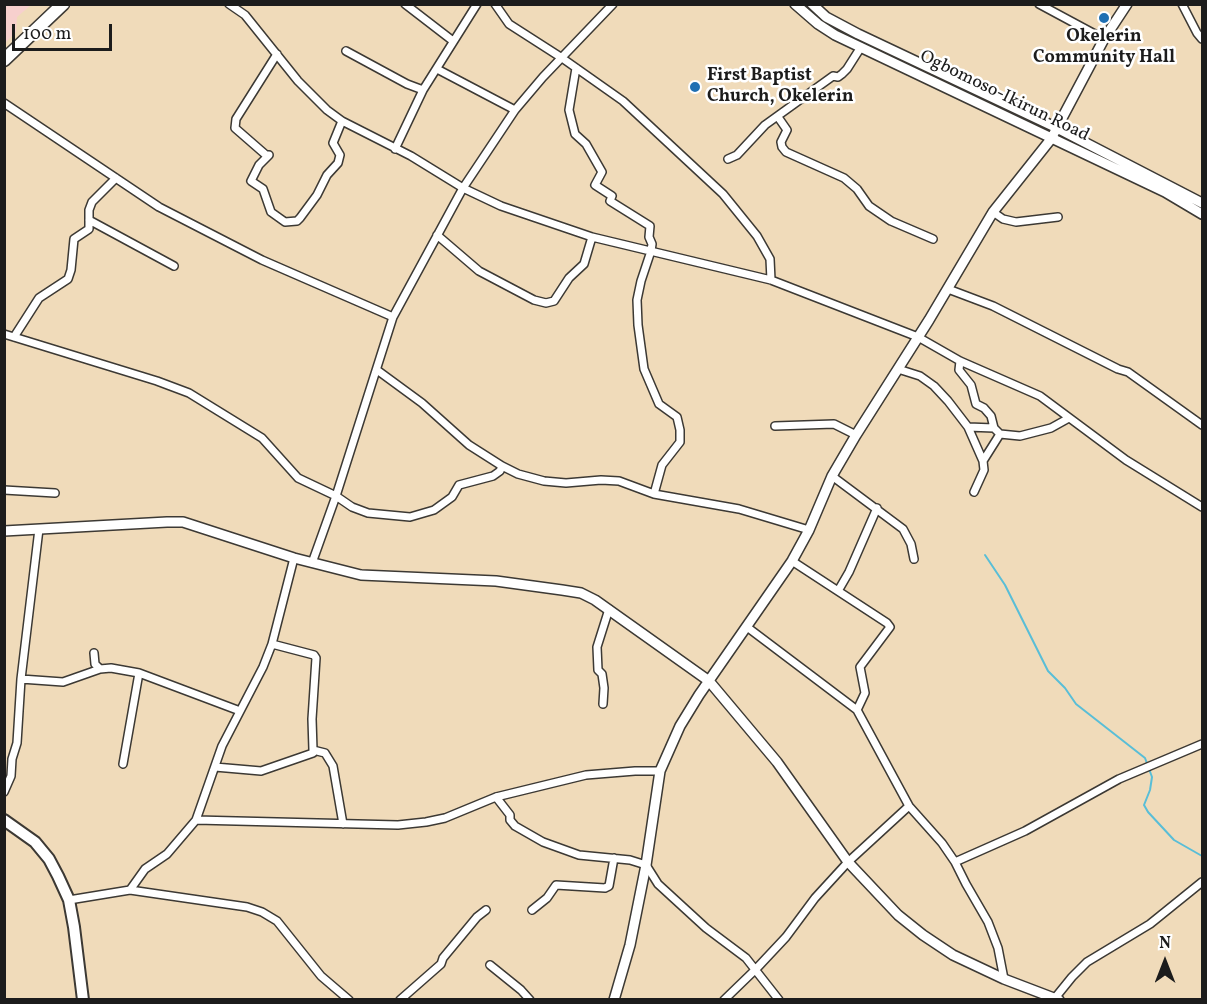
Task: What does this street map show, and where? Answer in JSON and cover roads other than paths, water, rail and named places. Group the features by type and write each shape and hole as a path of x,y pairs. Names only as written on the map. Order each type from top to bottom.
{"highway":[{"path":"4,60 63,4"}],"main road":[{"path":"4,820 35,842 42,850 69,900 83,999"}],"street":[{"path":"229,4 245,15 298,81 327,110 342,121 395,148 463,188 501,206 592,237 771,280 918,337 960,361 1040,396 1126,460 1203,507"},
{"path":"405,4 453,41"},
{"path":"395,148 423,90 477,4"},
{"path":"495,4 509,24 623,101 723,194 757,236 770,259 771,280"},
{"path":"312,562 336,496 393,317 437,235 463,188 515,110 613,4"},
{"name":"Ogbomoso-Ikirun Road","path":"795,4 812,20 835,35 1165,192 1203,214"},
{"name":"Ogbomoso-Ikirun Road","path":"812,4 826,16 858,34 1057,128 1203,202"},
{"path":"1038,4 1104,39"},
{"path":"614,999 630,945 646,865 660,771 680,726 792,561 809,530 832,476 856,435 948,289 993,212 1051,139 1104,39 1127,4"},
{"path":"1182,4 1197,33 1203,39"},
{"path":"728,159 737,155 765,125 833,76 838,77 848,69 861,47"},
{"path":"346,51 407,84 423,90"},
{"path":"277,54 236,118 235,128 266,155 269,155 259,165 251,181 263,189 271,212 285,222 297,221 300,218 317,195 327,175 338,163 340,155 333,143 342,121"},
{"path":"576,68 569,110 575,134 586,144 602,172 595,186 612,196 610,201 650,226 651,251 637,300 644,369 659,404 677,417 680,430 678,446 662,465 654,494"},
{"path":"437,69 515,110"},
{"path":"4,104 159,207 262,260 393,317"},
{"path":"778,117 787,130 781,142 786,152 838,174 857,189 869,206 891,220 933,239"},
{"path":"14,337 39,298 68,279 74,239 89,229 92,202 116,178"},
{"path":"993,212 1003,219 1016,222 1058,217"},
{"path":"89,220 174,266"},
{"path":"437,235 479,271 534,300 546,303 554,301 569,278 584,264 592,237"},
{"path":"948,289 993,306 1128,372 1203,425"},
{"path":"4,334 189,393 262,438 298,478 368,513 410,517 434,510 452,497 459,485 493,476 500,471 502,466"},
{"path":"960,361 959,370 971,385 976,404 984,408 991,416 997,431 983,461"},
{"path":"898,369 920,376 934,386 948,400 968,427 983,461 984,470 974,492"},
{"path":"377,370 414,396 469,445 502,466 544,481 566,483 619,481 654,494 739,509 809,530"},
{"path":"968,427 1020,436 1051,428 1069,418"},
{"path":"775,426 834,424 856,435"},
{"path":"832,476 903,529 914,559"},
{"path":"4,490 55,493"},
{"path":"838,591 849,572 877,508"},
{"path":"4,531 183,522 294,558 361,575 379,578 466,578 580,593 609,609 709,681 777,762 848,862 878,896 923,935 953,955 1039,996 1057,999 1072,977 1088,962 1150,924 1203,882"},
{"path":"4,792 11,776 12,759 17,742 21,679 39,529"},
{"path":"130,890 145,869 166,854 196,820 222,746 263,667 272,644 294,558"},
{"path":"792,561 890,627 860,667 865,697 856,710"},
{"path":"603,704 604,688 602,674 598,670 597,647 609,609"},
{"path":"747,627 856,710 909,806 942,843 955,862 988,922 998,948 1004,979"},
{"path":"215,767 261,771 313,753 315,655 272,644"},
{"path":"94,653 95,664 100,669"},
{"path":"21,679 63,682 100,669 111,668 139,673 240,711"},
{"path":"123,764 139,673"},
{"path":"955,862 1025,831 1142,768 1203,744"},
{"path":"313,750 325,753 333,766 343,824"},
{"path":"196,820 398,825 445,818 496,796 586,775 660,771"},
{"path":"496,796 515,826 543,842 579,855 639,861 646,865 658,884 706,928 746,958 779,999"},
{"path":"724,999 786,937 815,898 848,862 909,806"},
{"path":"532,910 547,898 556,885 605,888 609,886 614,858"},
{"path":"69,900 130,890 247,907 262,912 277,921 339,996 349,999"},
{"path":"400,999 441,964 442,958 486,910"},
{"path":"490,965 530,999"}],"waterway":[{"path":"985,555 1005,585 1048,671 1065,688 1076,704 1145,758 1152,777 1144,805 1148,812 1174,840 1202,856"}],"place":[{"name":"Okelerin Community Hall","path":"1104,18"},
{"name":"First Baptist Church, Okelerin","path":"695,87"}]}
